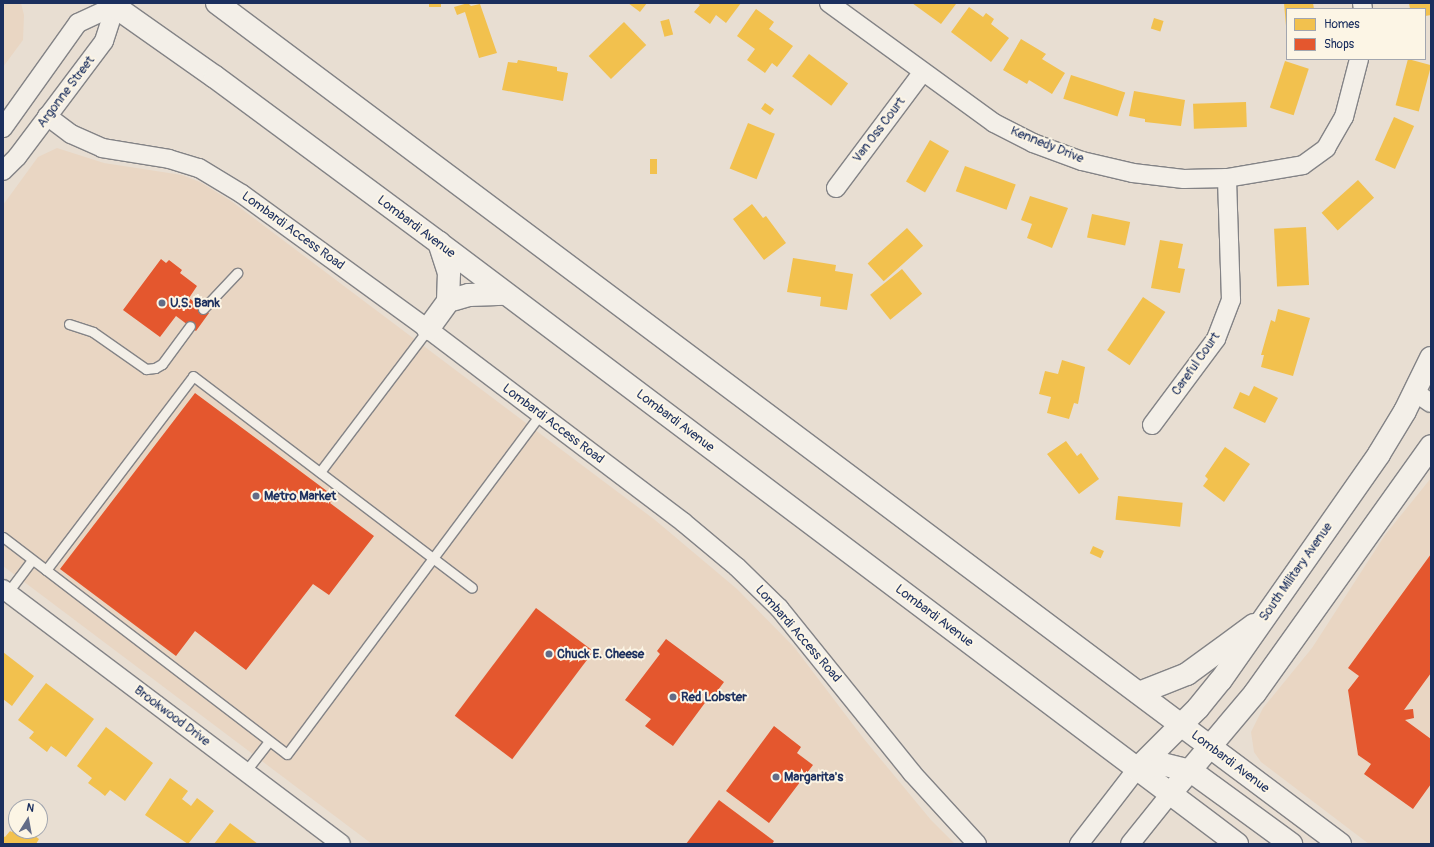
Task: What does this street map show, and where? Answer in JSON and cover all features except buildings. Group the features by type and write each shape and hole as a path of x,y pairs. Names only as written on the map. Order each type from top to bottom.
{"main road":[{"name":"Lombardi Avenue","path":"217,3 1340,844"},
{"name":"Lombardi Avenue","path":"114,4 439,243 1237,844"},
{"path":"428,329 448,301 449,273 439,243"},
{"path":"448,301 469,295 505,294"},
{"name":"South Military Avenue","path":"1137,769 1182,725 1221,680 1370,468 1423,398 1431,358"},
{"path":"1170,794 1255,694 1431,446"},
{"path":"1139,693 1187,674 1262,620"},
{"path":"1137,769 1162,764 1191,770 1291,844"}],"street":[{"name":"Kennedy Drive","path":"829,3 922,73 994,123 1033,143 1082,161 1133,173 1184,178 1227,178 1303,165 1326,148 1344,116 1359,60"},
{"name":"Argonne Street","path":"3,171 104,41 114,4"},
{"path":"3,128 78,23 114,4"},
{"name":"Van Oss Court","path":"836,188 922,73"},
{"name":"Lombardi Access Road","path":"47,116 71,134 102,148 169,159 199,168 242,194 428,329 682,522 760,588 818,655 917,779 977,844"},
{"name":"Careful Court","path":"1152,425 1216,339 1231,300 1227,178"},
{"name":"Brookwood Drive","path":"5,591 341,844"},
{"path":"1079,844 1137,769"},
{"path":"1130,844 1170,794"}],"lane":[{"path":"203,309 237,273"},
{"path":"69,324 93,332 146,368 155,368 162,364 190,326"},
{"path":"320,472 428,329"},
{"path":"46,570 193,376 472,588"},
{"path":"3,537 287,754 540,414"},
{"path":"5,591 32,560"},
{"path":"245,772 269,741"}],"shaded area":[{"path":"3,3 21,3 24,15 23,40 3,67"},
{"path":"57,148 104,163 182,175 200,182 231,201 655,520 737,589 794,647 864,739 931,820 955,844 372,844 3,566 3,205 38,157"},
{"path":"1431,478 1431,844 1369,844 1261,762 1254,752 1251,732 1263,708 1312,648 1385,535"}],"place":[{"name":"U.S. Bank","path":"162,303"},
{"name":"Metro Market","path":"256,496"},
{"name":"Chuck E. Cheese","path":"549,654"},
{"name":"Red Lobster","path":"673,697"},
{"name":"Margarita's","path":"776,777"}]}
